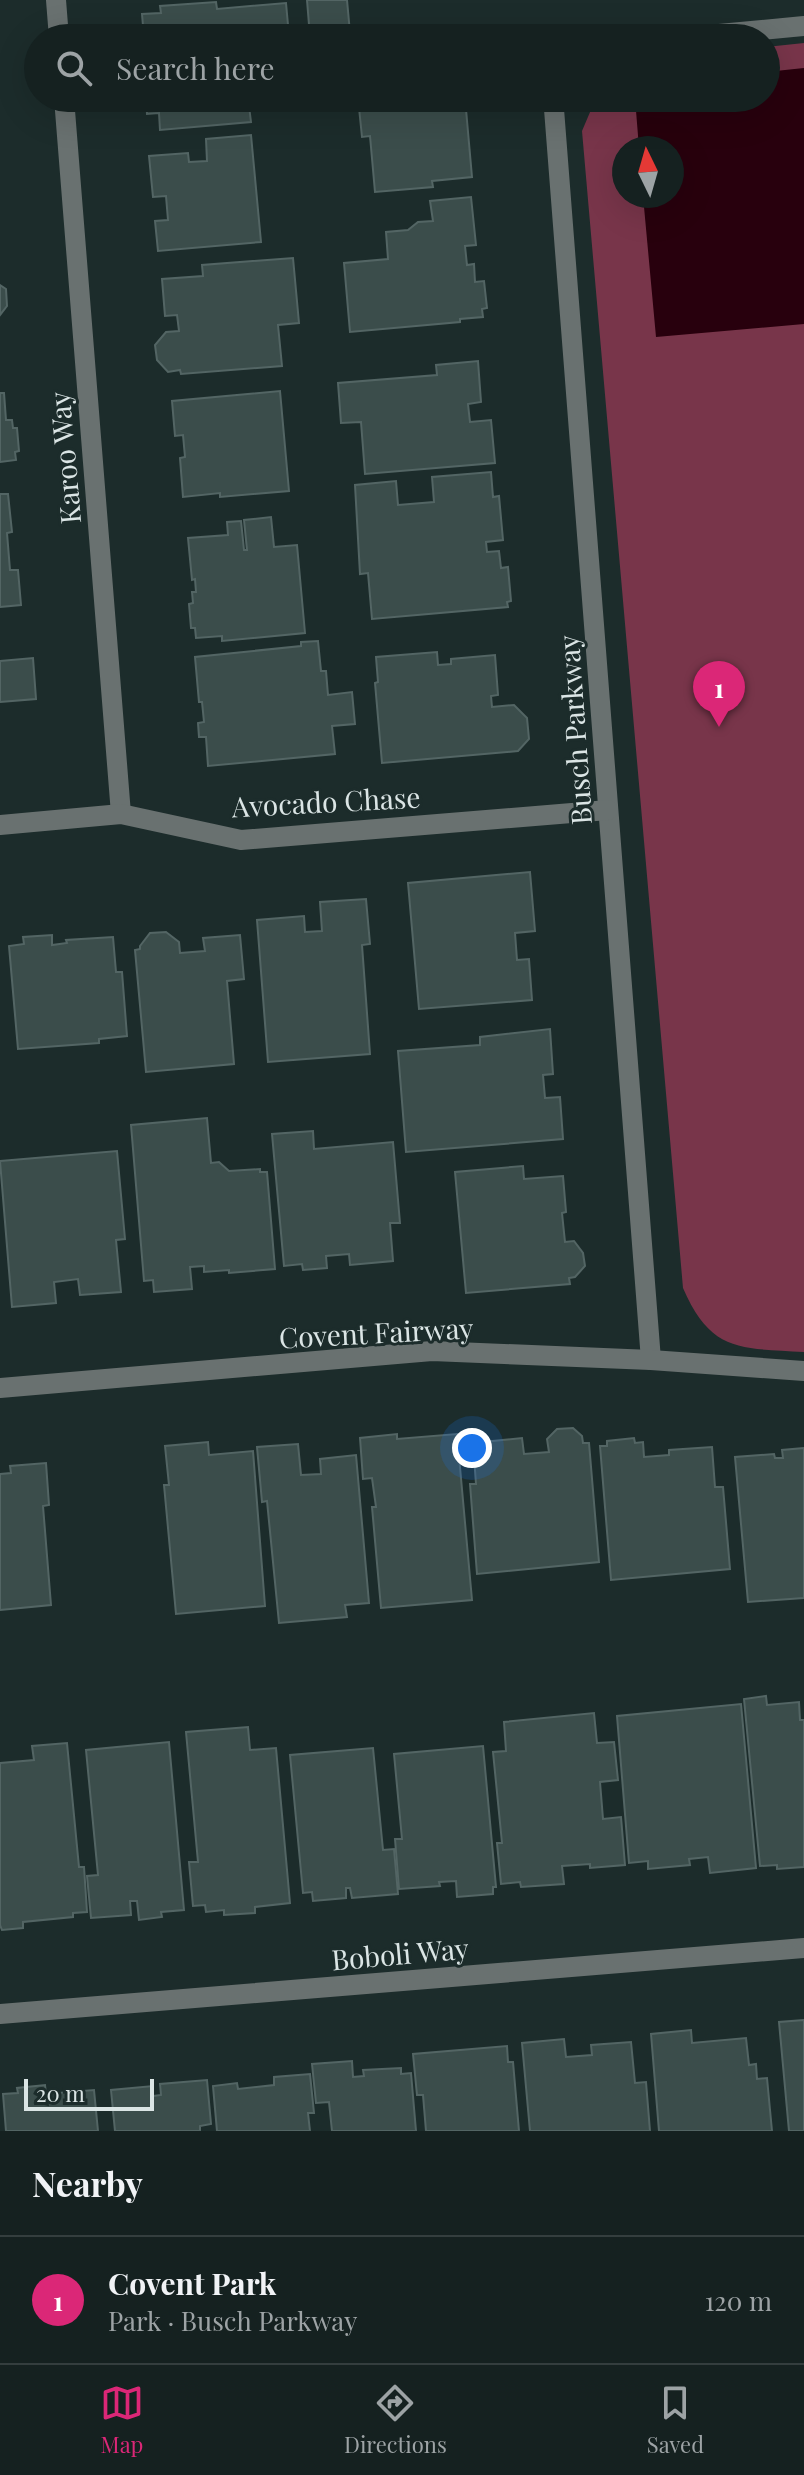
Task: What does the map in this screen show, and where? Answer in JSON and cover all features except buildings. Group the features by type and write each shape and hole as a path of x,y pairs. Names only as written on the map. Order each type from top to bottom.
{"street":[{"path":"56,0 58,24"},
{"path":"780,28 804,26"},
{"name":"Karoo Way","path":"65,112 121,814"},
{"name":"Busch Parkway","path":"554,112 651,1360"},
{"name":"Avocado Chase","path":"0,825 121,814 241,840 608,810"},
{"name":"Covent Fairway","path":"0,1388 432,1351 651,1360 804,1371"},
{"name":"Boboli Way","path":"0,2014 804,1948"}],"shaded area":[{"path":"804,43 804,1352 730,1343 705,1325 683,1288 582,131 590,112 780,112 780,46"},
{"path":"804,68 804,324 656,337 644,208 684,208 684,136 638,136 636,112 780,112 780,71"}],"place":[{"name":"Covent Park","path":"719,727"}]}
